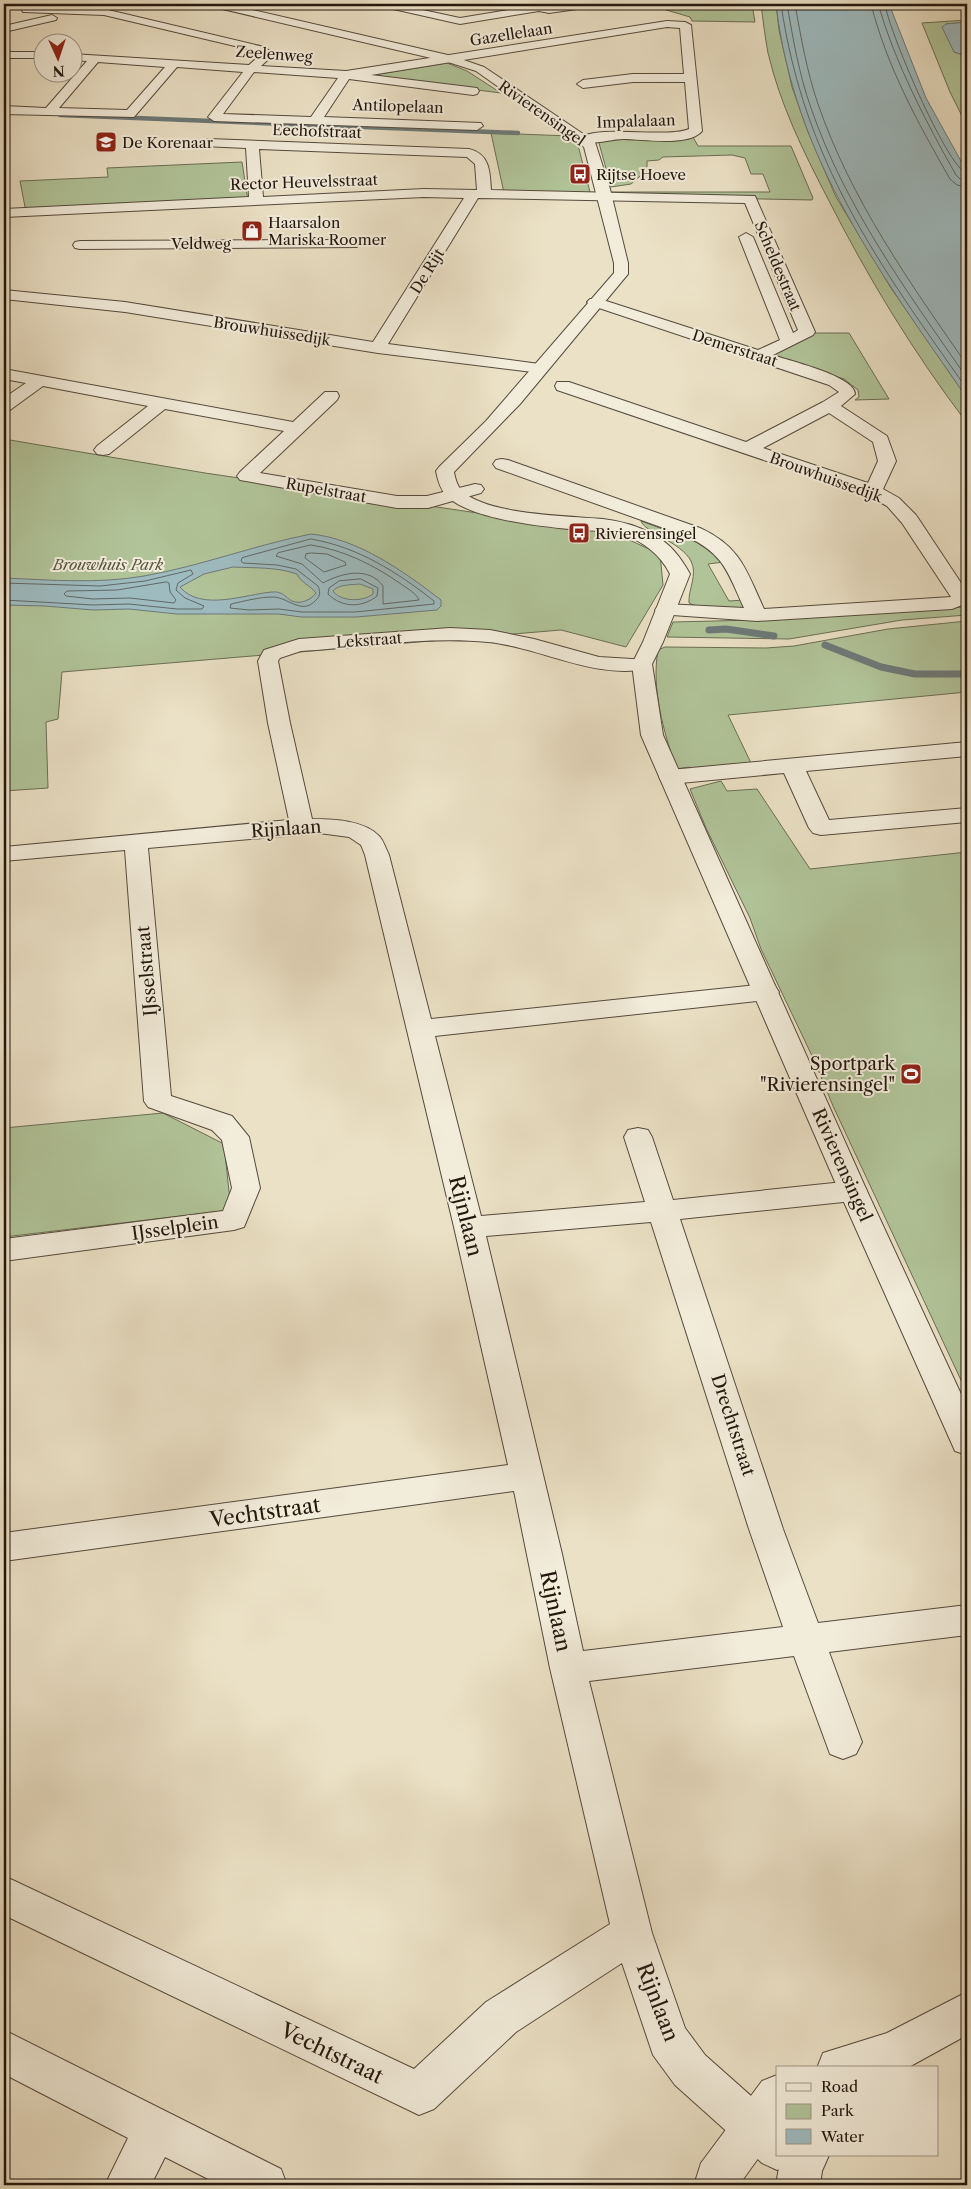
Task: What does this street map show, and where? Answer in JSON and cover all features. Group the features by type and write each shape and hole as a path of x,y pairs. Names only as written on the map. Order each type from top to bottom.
{"street":[{"name":"Rivierensingel","path":"214,4 452,59 480,69 590,145 606,198 621,263 621,274 594,302 541,368 445,471 447,481 456,494"},
{"path":"384,4 460,21 539,8"},
{"path":"528,4 549,10 590,4"},
{"path":"27,10 104,12 260,49 266,53 266,56 251,69"},
{"path":"4,29 38,22 60,15 67,10"},
{"name":"Gazellelaan","path":"346,75 667,24 681,24"},
{"name":"Impalalaan","path":"584,140 620,135 678,136 696,131 685,25 681,24"},
{"path":"11,42 32,52"},
{"path":"7,61 21,55 32,55"},
{"name":"Zeelenweg","path":"82,58 346,75 473,91"},
{"path":"49,112 95,59"},
{"path":"4,110 130,114 174,64"},
{"name":"Antilopelaan","path":"251,69 214,117 477,126"},
{"name":"Antilopelaan","path":"316,119 346,75"},
{"path":"583,84 634,78 690,78"},
{"name":"Eechofstraat","path":"208,143 253,150 381,150 469,153 478,156 482,162 479,193"},
{"name":"Eechofstraat","path":"253,150 256,200"},
{"name":"Rector Heuvelsstraat","path":"4,213 424,193 479,193 606,198"},
{"name":"De Rijt","path":"378,348 479,193"},
{"name":"Scheldestraat","path":"606,198 750,200 806,332 760,356"},
{"name":"Scheldestraat","path":"730,199 789,342"},
{"path":"221,243 224,202"},
{"name":"Veldweg","path":"80,244 352,244"},
{"name":"Brouwhuissedijk","path":"4,295 125,307 378,348 541,368"},
{"name":"Demerstraat","path":"594,302 835,380 847,390 847,394 829,406 747,449"},
{"path":"4,374 297,428"},
{"path":"4,406 39,381"},
{"name":"Brouwhuissedijk","path":"563,386 873,492 893,502 910,519 961,597 959,601 952,603 757,616 665,610"},
{"name":"Rupelstraat","path":"331,396 246,476 397,502 428,502 475,489"},
{"path":"104,450 162,404"},
{"path":"829,406 864,427 881,440 887,462 873,492"},
{"path":"456,461 475,489 512,503 588,518 604,525 632,532 655,542 673,559 680,574 642,664"},
{"path":"502,464 693,532 712,541 731,559 757,616"},
{"path":"456,494 505,514 578,524 604,525"},
{"name":"Lekstraat","path":"302,826 279,723 268,661 271,654 299,645 450,634 490,636 534,645 598,663 642,664"},
{"name":"Rivierensingel","path":"642,664 652,735 852,1191 967,1442"},
{"path":"670,777 967,749"},
{"path":"792,766 821,828 967,815"},
{"name":"Rijnlaan","path":"4,854 302,826 330,826 354,831 371,841 377,855 469,1226 568,1668 632,1933 668,2040 690,2070 776,2140"},
{"name":"IJsselstraat","path":"136,841 158,1101"},
{"path":"419,1030 766,992"},
{"name":"IJsselplein","path":"4,1250 234,1220 246,1188 235,1137 222,1123 158,1101"},
{"name":"Drechtstraat","path":"638,1137 763,1519 843,1742"},
{"path":"469,1226 663,1211 852,1191"},
{"name":"Vechtstraat","path":"4,1547 526,1476"},
{"path":"568,1668 967,1620"},
{"name":"Vechtstraat","path":"4,1895 419,2094 502,2017 632,1933"},
{"path":"850,2066 887,2060 967,2013"},
{"path":"4,2051 265,2185"},
{"path":"127,2185 156,2129"},
{"path":"716,2185 717,2179 776,2152"}],"green space":[{"path":"646,4 752,4 755,22 692,21 690,17"},
{"path":"761,4 776,4 779,30 792,87 808,132 836,197 891,288 967,398 967,423 928,369 892,313 858,256 809,162 793,127 773,72 768,53"},
{"path":"967,20 967,22 946,24 954,52 967,56 967,76 961,78 967,92 967,126 950,92 922,23"},
{"path":"447,63 467,71 501,93 367,76"},
{"path":"491,133 570,136 577,143 591,196 504,193"},
{"path":"693,137 698,146 791,146 813,198 812,200 614,196 612,192 770,192 763,174 751,174 745,158 732,155 663,157 659,160 647,161 647,170 631,184 611,187 599,143 603,140"},
{"path":"242,162 248,201 26,212 20,181 108,177 107,168"},
{"path":"815,333 849,333 889,399 855,400 859,397 858,390 844,379 771,356"},
{"name":"Brouwhuis Park","path":"4,439 205,473 614,533 660,554 663,585 626,647 561,630 62,672 58,719 46,722 48,788 4,791"},
{"path":"641,521 700,543 715,551 724,562 708,564 729,601 744,600 745,604 738,611 703,609 689,603 694,572 691,561 679,548 649,529"},
{"path":"963,607 967,609 967,615 902,620 789,639 667,637 673,622 756,620"},
{"path":"967,621 967,692 728,715 752,765 693,772 689,767 676,769 663,725 657,695 656,665 658,650 665,647 766,648 794,646 888,629"},
{"name":"Sportpark \"Rivierensingel\"","path":"721,781 727,791 757,789 810,869 967,852 967,1393 833,1106 814,1060 761,949 750,918 706,828 690,789"},
{"path":"163,1113 224,1144 231,1210 4,1237 4,1128"}],"water":[{"path":"776,4 889,4 926,98 967,172 967,398 903,306 874,260 846,213 822,164 801,114 786,60"},
{"path":"967,22 967,56 954,52 942,27 946,24"},
{"path":"311,534 346,542 380,558 441,600 441,606 437,610 356,617 301,617 279,614 177,614 129,609 93,610 4,605 4,578 74,581 144,576 186,567","holes":["233,567 274,569 297,574 316,593 302,602 292,601 281,593 276,592 224,600 211,600 200,599 180,587 204,574","360,584 373,589 373,594 369,597 352,600 341,597 333,591 342,586"]}],"waterway":[{"path":"60,115 518,133"},
{"path":"709,630 726,629 774,636"},
{"path":"825,645 881,667 915,674 967,674"}],"place":[{"name":"De Korenaar","path":"106,142"},
{"name":"Rijtse Hoeve","path":"580,174"},
{"name":"Haarsalon Mariska Roomer","path":"252,231"},
{"name":"Rivierensingel","path":"579,533"},
{"name":"Sportpark \"Rivierensingel\"","path":"911,1074"}]}
